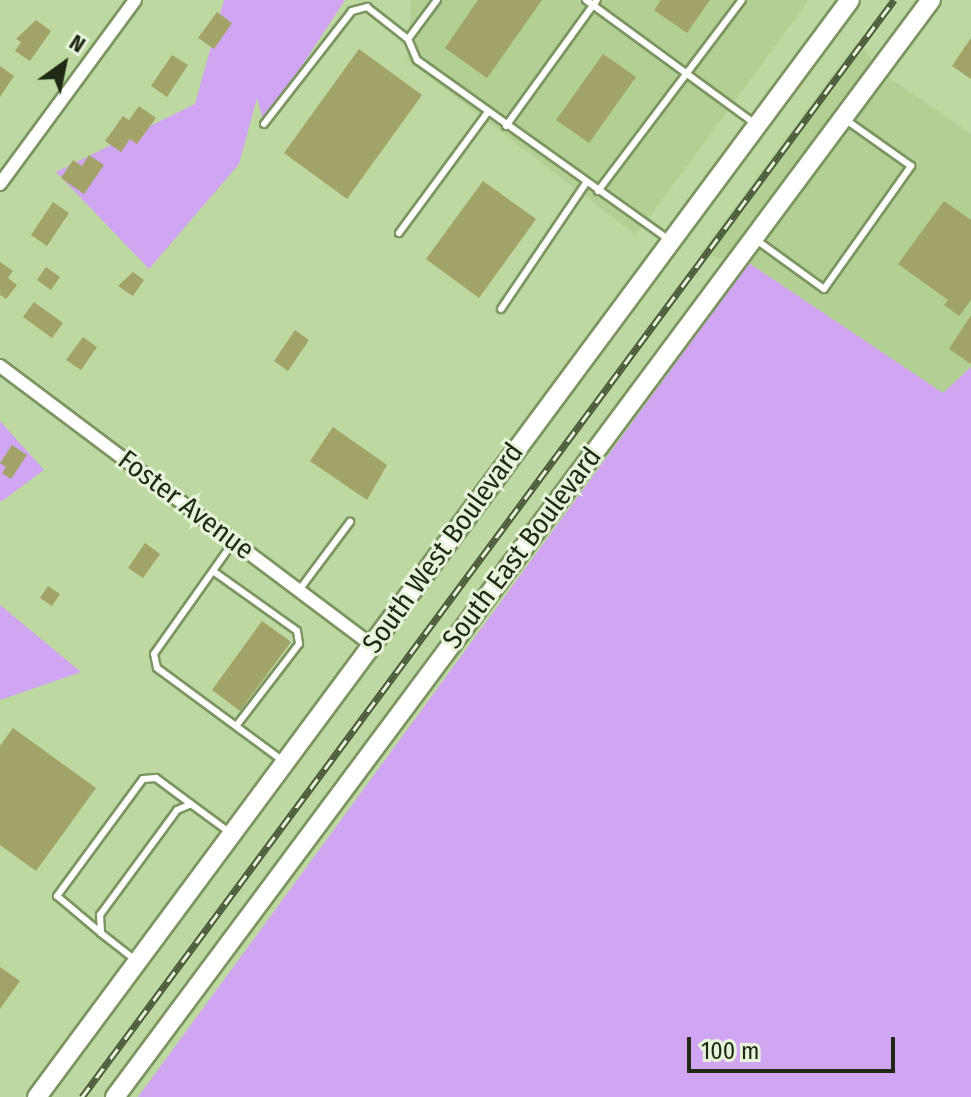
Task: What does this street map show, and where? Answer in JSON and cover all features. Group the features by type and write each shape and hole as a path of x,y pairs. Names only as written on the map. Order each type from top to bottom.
{"main road":[{"name":"South West Boulevard","path":"37,1097 850,0"},
{"name":"South East Boulevard","path":"115,1097 931,0"}],"street":[{"path":"0,184 135,0"},
{"name":"Foster Avenue","path":"0,366 372,645"}],"lane":[{"path":"408,39 437,0"},
{"path":"586,0 596,3 687,75 757,125"},
{"path":"598,191 742,0"},
{"path":"506,126 596,3"},
{"path":"264,124 352,11 367,7 408,39 417,60 670,241"},
{"path":"399,233 487,113"},
{"path":"754,238 824,289 911,166 843,118"},
{"path":"501,309 586,183"},
{"path":"300,589 350,522"},
{"path":"234,541 154,654 157,668 285,762"},
{"path":"213,571 297,631 299,644 236,726"},
{"path":"137,961 58,901 63,888 146,777 156,778 232,834"},
{"path":"101,933 100,915 177,810 191,804"}],"shaded area":[{"path":"224,0 345,0 264,124 257,98 239,164 149,269 56,172 195,104"},
{"path":"411,0 809,0 636,235 407,60"},
{"path":"857,42 887,76 971,134 971,367 943,393 749,263 700,254"},
{"path":"749,263 943,393 971,367 971,1097 138,1097"},
{"path":"0,421 44,470 2,501 0,501"},
{"path":"0,605 81,672 0,700"}],"building":[{"path":"478,0 542,0 487,78 445,48"},
{"path":"661,0 710,0 687,33 654,10"},
{"path":"217,12 232,23 214,49 198,38"},
{"path":"36,20 51,31 30,61 15,51 21,42 16,39"},
{"path":"971,38 971,79 952,66"},
{"path":"359,49 422,95 347,199 284,153"},
{"path":"603,54 636,77 589,143 556,120"},
{"path":"172,55 188,65 167,97 151,86"},
{"path":"0,66 14,76 0,97"},
{"path":"139,106 156,118 137,144 130,139 121,152 105,141 123,116 129,120"},
{"path":"89,155 104,165 84,194 61,178 73,160 82,166"},
{"path":"483,181 536,219 479,298 426,259"},
{"path":"944,201 971,220 971,300 959,316 944,305 948,300 898,264"},
{"path":"53,202 69,213 47,246 31,235"},
{"path":"0,262 13,271 8,278 17,285 6,299 0,295"},
{"path":"46,267 60,277 51,290 37,280"},
{"path":"133,272 144,280 133,296 118,286"},
{"path":"34,302 63,323 52,338 23,317"},
{"path":"971,315 971,364 949,349"},
{"path":"295,330 309,340 288,371 274,361"},
{"path":"83,337 97,347 81,370 66,360"},
{"path":"333,427 387,465 367,500 310,461"},
{"path":"12,445 27,455 11,479 2,473 6,467 0,463"},
{"path":"145,543 160,554 143,578 128,568"},
{"path":"48,586 60,594 52,606 40,598"},
{"path":"262,621 291,642 240,711 212,690"},
{"path":"13,728 96,788 36,871 0,845 0,746"},
{"path":"0,967 20,981 0,1009"}],"railway":[{"path":"82,1097 894,0"}]}
